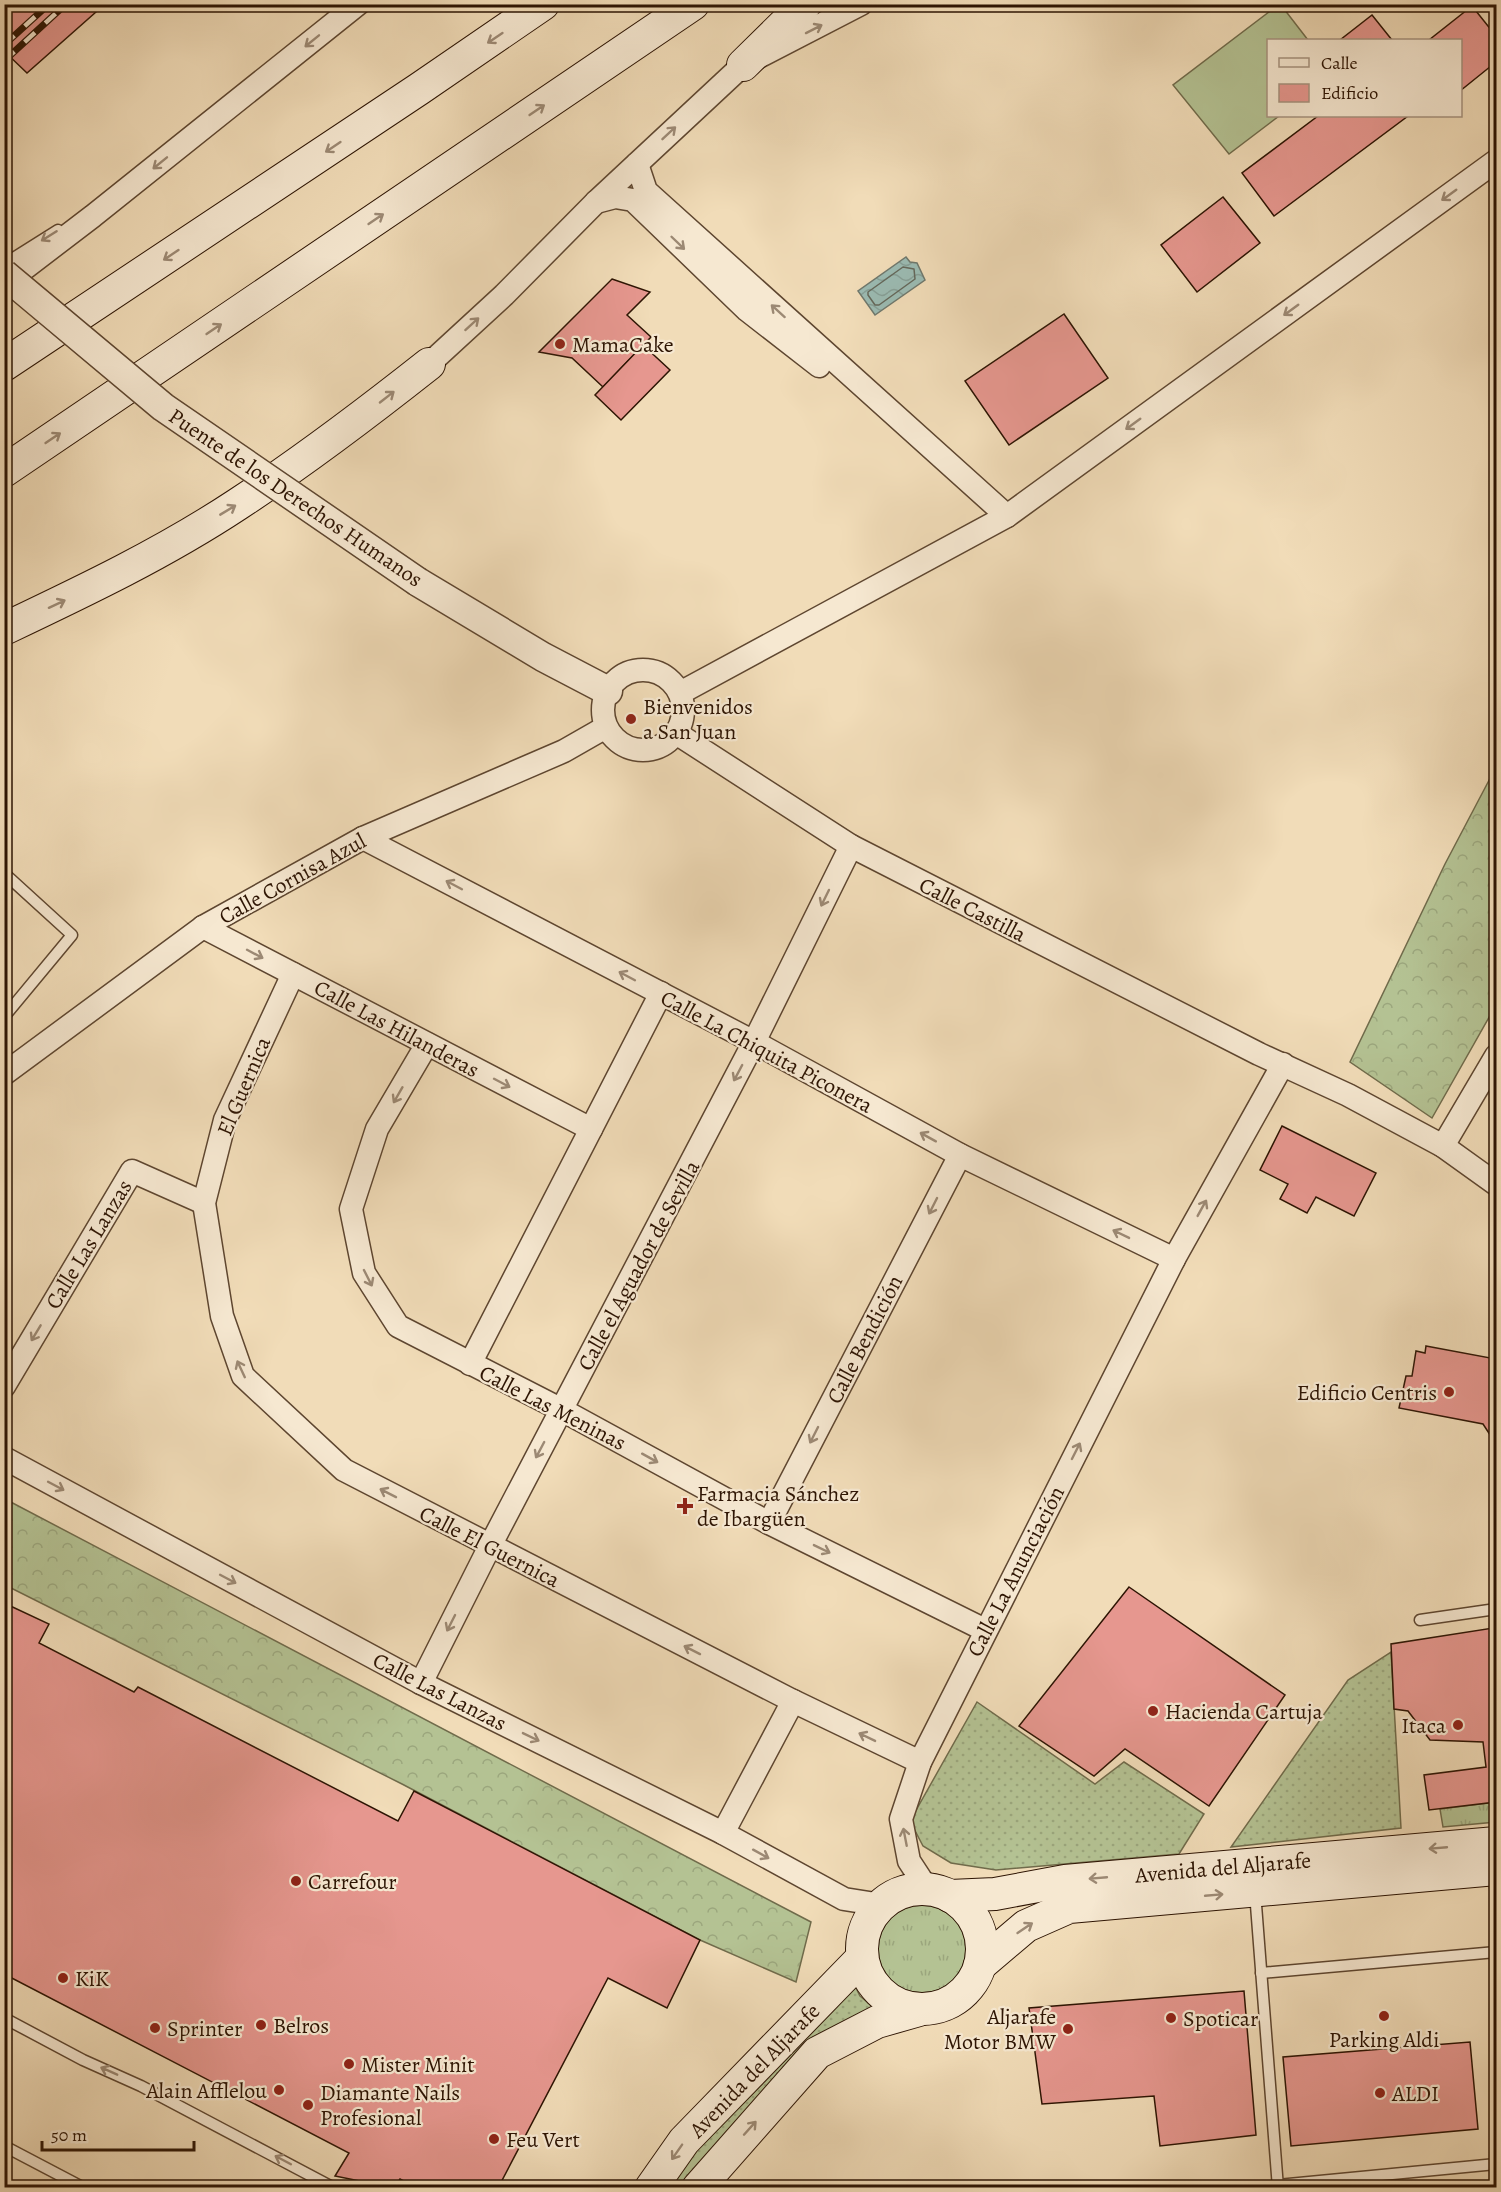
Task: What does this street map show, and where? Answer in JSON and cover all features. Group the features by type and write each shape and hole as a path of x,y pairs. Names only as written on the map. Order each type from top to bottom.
{"main road":[{"path":"4,365 419,90 543,4"},
{"path":"4,471 693,4"},
{"path":"743,65 805,4"},
{"path":"4,629 99,585 236,506 303,461 429,364"},
{"name":"Avenida del Aljarafe","path":"939,1893 995,1894 1065,1881 1496,1869"},
{"name":"Avenida del Aljarafe","path":"980,1965 1026,1926 1069,1907 1496,1869"},
{"path":"911,1890 939,1893 966,1908 977,1925 982,1945 980,1965 971,1984 957,1998 939,2007 919,2010 898,2005 881,1994 868,1977 862,1958 866,1929 882,1905 896,1895 911,1890"},
{"name":"Avenida del Aljarafe","path":"651,2187 684,2141 862,1958"},
{"name":"Avenida del Aljarafe","path":"698,2187 818,2053 877,2022 919,2010"}],"street":[{"path":"429,364 504,295 596,202 743,65 861,4"},
{"path":"4,284 360,6"},
{"path":"680,693 1007,516 1497,161"},
{"path":"636,164 646,191 1007,516"},
{"path":"596,202 615,197 633,200 747,310 849,390 896,416"},
{"name":"Puente de los Derechos Humanos","path":"4,274 163,407 418,582 543,657 608,691"},
{"path":"651,670 662,674 673,682 680,693 683,713 676,733 659,747 636,750 618,741 606,727 603,702 615,681 626,673 651,670"},
{"name":"Calle Cornisa Azul","path":"4,1074 203,927 363,838 564,751 606,727"},
{"name":"Calle Castilla","path":"676,733 851,846 1258,1054 1348,1095 1443,1146 1497,1184"},
{"name":"Calle La Chiquita Piconera","path":"363,838 754,1042 960,1155 1174,1259"},
{"name":"Calle el Aguador de Sevilla","path":"421,1683 490,1546 754,1042 851,846"},
{"name":"Calle Las Hilanderas","path":"203,927 591,1129"},
{"name":"El Guernica","path":"204,1203 225,1120 293,974"},
{"path":"470,1364 661,993"},
{"name":"Calle Las Meninas","path":"427,1044 377,1130 351,1209 364,1274 398,1326 562,1410 769,1523 985,1630"},
{"path":"1443,1146 1497,1056"},
{"name":"Calle La Anunciación","path":"939,1893 909,1861 901,1819 920,1762 1174,1259 1282,1064"},
{"name":"Calle Bendición","path":"769,1523 960,1155"},
{"name":"Calle Las Lanzas","path":"4,1386 132,1170 204,1203"},
{"name":"Calle El Guernica","path":"204,1203 222,1316 243,1376 344,1470 793,1701 920,1762"},
{"name":"Calle Las Lanzas","path":"4,1458 421,1683 723,1833 844,1899 882,1905"},
{"path":"723,1833 793,1701"}],"lane":[{"path":"4,8 9,4"},
{"path":"4,264 135,183"},
{"path":"4,873 72,935 4,1017"},
{"path":"1420,1620 1497,1609"},
{"path":"1255,1891 1278,2186 1497,2164"},
{"path":"1261,1973 1497,1953"},
{"path":"4,2018 83,2060 141,2086 334,2187"},
{"path":"4,2146 84,2187"}],"green space":[{"path":"1278,5 1281,5 1307,39 1267,39 1267,117 1278,117 1229,154 1173,85"},
{"path":"1496,767 1496,1005 1432,1118 1350,1062 1445,864"},
{"path":"5,1499 811,1922 796,1982 700,1940 402,1784 5,1585"},
{"path":"1391,1652 1401,1828 1231,1847 1348,1680"},
{"path":"977,1702 1095,1784 1124,1762 1204,1814 1179,1854 996,1870 951,1863 923,1846 910,1821"},
{"path":"1496,1802 1496,1822 1443,1827 1440,1809"},
{"path":"922,1905 939,1909 953,1918 962,1932 966,1949 962,1966 953,1980 939,1989 922,1993 905,1989 891,1980 882,1966 878,1949 882,1932 891,1918 905,1909"},
{"path":"852,1980 860,1996 878,2011 683,2187 664,2188 699,2146"}],"water":[{"path":"906,257 910,262 917,263 925,280 875,315 858,291"}],"building":[{"path":"4,4 105,4 27,73 4,51"},
{"path":"1472,6 1496,36 1496,62 1462,89 1462,39 1430,39"},
{"path":"1372,15 1391,39 1341,39"},
{"path":"1317,117 1407,117 1274,216 1242,173"},
{"path":"1223,197 1260,243 1197,292 1161,245"},
{"path":"612,279 650,292 627,315 651,337 603,387 572,358 539,352"},
{"path":"1064,314 1108,378 1009,445 965,381"},
{"path":"643,345 670,370 621,420 595,395"},
{"path":"1282,1126 1376,1173 1354,1216 1316,1197 1307,1213 1280,1199 1288,1184 1260,1170"},
{"name":"Edificio Centris","path":"1426,1346 1496,1359 1496,1444 1483,1424 1399,1408 1406,1376 1412,1376 1416,1351 1425,1353"},
{"name":"Hacienda Cartuja","path":"1129,1587 1285,1695 1209,1806 1125,1749 1094,1776 1019,1726"},
{"name":"Carrefour","path":"4,1603 49,1624 39,1643 134,1692 138,1687 398,1821 414,1791 700,1940 667,2008 608,1978 498,2188 417,2188 400,2179 394,2188 335,2176 349,2153 4,1974"},
{"name":"Itaca","path":"1493,1628 1496,1653 1496,1802 1429,1810 1424,1775 1486,1767 1483,1742 1430,1740 1408,1711 1394,1709 1391,1644"},
{"path":"1244,1991 1256,2135 1160,2146 1154,2096 1042,2104 1029,2008"},
{"name":"ALDI","path":"1470,2042 1478,2129 1291,2146 1283,2057"}],"railway":[{"path":"4,45 49,4"},
{"path":"4,61 66,4"}],"place":[{"name":"MamaCake","path":"560,344"},
{"name":"Bienvenidos a San Juan","path":"631,719"},
{"name":"Edificio Centris","path":"1449,1392"},
{"name":"Farmacia Sánchez de Ibargüen","path":"685,1506"},
{"name":"Hacienda Cartuja","path":"1153,1711"},
{"name":"Itaca","path":"1458,1725"},
{"name":"Carrefour","path":"296,1881"},
{"name":"KiK","path":"63,1978"},
{"name":"Parking Aldi","path":"1384,2016"},
{"name":"Spoticar","path":"1171,2018"},
{"name":"Belros","path":"261,2025"},
{"name":"Sprinter","path":"155,2028"},
{"name":"Aljarafe Motor BMW","path":"1068,2029"},
{"name":"Mister Minit","path":"349,2064"},
{"name":"Alain Afflelou","path":"279,2090"},
{"name":"ALDI","path":"1380,2093"},
{"name":"Diamante Nails Profesional","path":"308,2105"},
{"name":"Feu Vert","path":"494,2139"}]}
